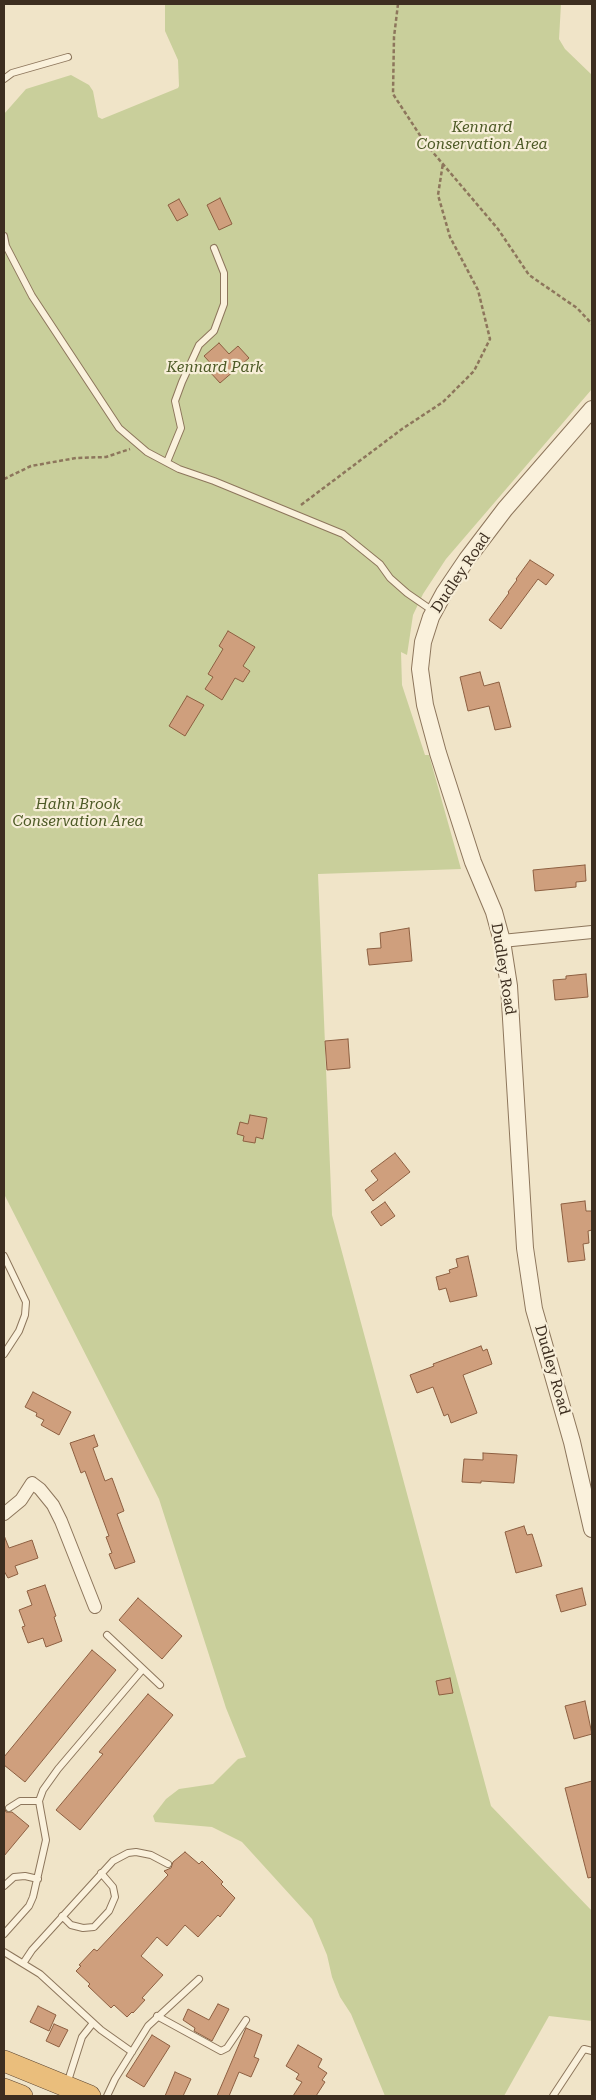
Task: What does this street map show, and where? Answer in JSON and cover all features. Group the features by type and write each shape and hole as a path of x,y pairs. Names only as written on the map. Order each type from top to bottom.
{"highway":[{"path":"4,2061 64,2092 90,2096"},
{"path":"4,2089 22,2096"}],"street":[{"name":"Dudley Road","path":"592,409 506,509 462,566 434,612 423,642 420,668 425,705 438,753 473,862 494,912 502,941 509,986 525,1248 530,1283 534,1309 572,1442 592,1530"},
{"path":"502,941 592,932"},
{"path":"4,1514 21,1500 32,1482 40,1489 58,1513 95,1607"}],"lane":[{"path":"4,79 12,73 68,58"},
{"path":"4,236 6,246 32,296 119,428 141,447 167,462 290,514 343,534 380,564 390,578 407,593 434,612"},
{"path":"167,462 181,428 176,401 182,382 199,346 214,332 224,304 224,273 214,248"},
{"path":"4,1256 26,1302 25,1316 4,1354"},
{"path":"107,1636 160,1685"},
{"path":"4,1934 31,1902 38,1879 46,1840 39,1801 43,1790 54,1774 143,1669"},
{"path":"9,1808 20,1801 39,1801"},
{"path":"24,1962 62,1916 101,1873 120,1856 136,1852 151,1855 168,1864"},
{"path":"62,1916 71,1925 83,1928 94,1927 109,1911 115,1897 113,1887 101,1873"},
{"path":"4,1886 14,1877 25,1876 38,1879"},
{"path":"4,1952 24,1962 47,1979 108,2036 132,2052"},
{"path":"107,2096 148,2026 199,1979"},
{"path":"157,2016 221,2051 227,2048 246,2020"},
{"path":"64,2092 82,2037 93,2022"},
{"path":"553,2096 584,2049 592,2051"}],"path":[{"path":"398,4 394,37 393,94 424,143 498,229 529,276 577,308 592,324"},
{"path":"290,514 402,429 443,402 474,370 490,339 478,290 450,237 438,196 442,163"},
{"path":"4,479 32,466 76,458 106,457 141,447"}],"green space":[{"path":"165,4 561,4 559,39 565,49 592,75 592,389 446,559 423,594 413,615 407,655 401,652 402,685 425,755 429,755 461,869 318,874 332,1215 491,1806 592,1911 592,2021 549,2016 504,2096 385,2096 351,2014 340,1997 332,1977 327,1955 312,1919 242,1842 212,1827 155,1822 153,1816 166,1799 179,1789 213,1784 238,1759 246,1757 226,1708 159,1499 4,1194 4,114 26,89 71,75 89,85 93,91 98,117 102,119 178,88 178,60 165,31"}],"building":[{"path":"220,198 232,224 219,230 207,205"},
{"path":"179,199 188,215 177,221 168,205"},
{"path":"219,343 229,354 238,346 249,358 220,383 210,372 215,368 204,356"},
{"path":"530,560 554,575 546,585 538,579 501,629 489,620"},
{"path":"228,631 255,647 243,666 250,671 243,682 235,678 222,700 205,689 213,677 208,674 223,649 219,646"},
{"path":"480,672 484,686 499,682 511,727 495,730 489,706 468,711 460,677"},
{"path":"187,696 204,705 185,736 169,726"},
{"path":"585,865 586,881 576,882 576,887 535,891 533,870"},
{"path":"409,928 412,961 369,965 367,949 381,948 380,933"},
{"path":"586,974 588,997 555,1000 553,980 566,979 566,976"},
{"path":"348,1039 350,1068 327,1070 325,1041"},
{"path":"250,1115 267,1118 263,1139 256,1137 255,1143 243,1141 244,1136 237,1134 240,1122 248,1124"},
{"path":"395,1153 410,1172 373,1201 365,1190 378,1180 371,1171"},
{"path":"585,1201 586,1211 592,1211 592,1230 588,1231 589,1243 583,1244 585,1260 568,1262 561,1204"},
{"path":"385,1202 395,1216 381,1226 371,1212"},
{"path":"468,1256 477,1296 450,1302 446,1288 439,1290 436,1277 450,1273 449,1270 458,1267 456,1259"},
{"path":"481,1346 483,1351 487,1349 492,1364 463,1375 477,1413 451,1423 448,1414 444,1416 433,1387 417,1393 410,1375"},
{"path":"33,1392 71,1412 59,1435 41,1425 44,1420 36,1416 37,1413 25,1407"},
{"path":"94,1435 98,1446 93,1448 105,1481 112,1478 124,1511 117,1514 135,1562 115,1569 109,1554 112,1553 106,1537 109,1536 85,1471 81,1473 70,1443"},
{"path":"483,1453 517,1455 514,1483 462,1482 464,1459 483,1460"},
{"path":"524,1526 527,1535 532,1534 542,1566 516,1573 505,1532"},
{"path":"5,1538 9,1548 32,1540 38,1558 15,1566 18,1574 8,1578 4,1571"},
{"path":"45,1585 56,1616 54,1617 62,1641 46,1647 43,1638 28,1643 22,1627 25,1626 19,1610 32,1605 27,1591"},
{"path":"582,1588 586,1605 561,1612 556,1595"},
{"path":"138,1598 182,1636 162,1659 119,1620"},
{"path":"92,1650 116,1670 25,1782 4,1765 4,1757"},
{"path":"450,1678 453,1693 439,1695 436,1681"},
{"path":"148,1694 173,1715 80,1830 56,1810 103,1754 99,1752"},
{"path":"585,1701 592,1734 574,1739 565,1706"},
{"path":"592,1781 592,1877 588,1878 565,1788"},
{"path":"4,1806 6,1812 12,1812 29,1826 4,1856"},
{"path":"185,1852 199,1864 202,1861 223,1882 221,1884 235,1898 220,1917 218,1915 198,1937 185,1925 167,1946 157,1937 141,1956 163,1975 142,1998 145,2000 127,2017 114,2005 111,2008 88,1986 90,1984 76,1971 94,1949 97,1951 168,1875 164,1871 171,1868 173,1862"},
{"path":"218,2004 229,2009 212,2041 194,2031 195,2028 183,2020 188,2009 209,2020"},
{"path":"38,2006 56,2015 49,2031 30,2022"},
{"path":"54,2024 68,2030 59,2047 46,2041"},
{"path":"246,2028 262,2035 254,2057 259,2059 251,2077 239,2072 229,2096 217,2096"},
{"path":"152,2035 170,2046 144,2087 126,2076"},
{"path":"298,2045 322,2059 318,2067 327,2073 322,2080 325,2082 316,2096 293,2096 302,2082 296,2079 299,2074 286,2066"},
{"path":"175,2072 191,2079 183,2096 165,2096"}],"park label":[{"name":"Kennard Conservation Area","path":"482,136"},
{"name":"Kennard Park","path":"215,368"},
{"name":"Hahn Brook Conservation Area","path":"78,814"}]}
